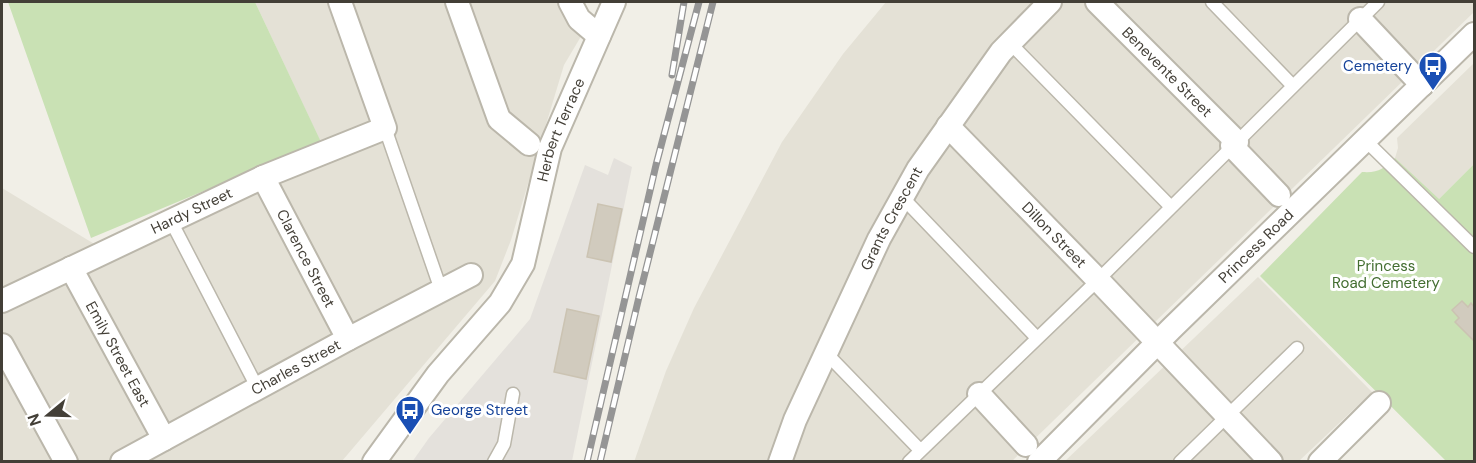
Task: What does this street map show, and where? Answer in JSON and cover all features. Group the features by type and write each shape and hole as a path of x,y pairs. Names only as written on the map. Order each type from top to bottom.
{"street":[{"path":"340,2 385,128"},
{"path":"458,2 499,119 529,144"},
{"path":"570,2 579,19 599,36"},
{"name":"Herbert Terrace","path":"374,462 438,374 500,303 523,264 550,148 614,2"},
{"name":"Grants Crescent","path":"780,462 795,420 879,238 918,169 1001,52 1050,2"},
{"name":"Benevente Street","path":"1097,2 1234,144 1279,195"},
{"path":"1360,19 1422,86"},
{"name":"Princess Road","path":"1033,453 1158,342 1474,36"},
{"name":"Dillon Street","path":"948,126 1271,462"},
{"name":"Hardy Street","path":"2,301 263,177 385,128"},
{"name":"Clarence Street","path":"263,177 348,339"},
{"name":"Emily Street East","path":"70,268 164,439"},
{"name":"Charles Street","path":"123,462 348,339 471,275"},
{"path":"2,345 66,462"},
{"path":"979,394 1033,453"},
{"path":"1320,462 1379,403"}],"lane":[{"path":"1212,2 1293,86"},
{"path":"909,462 1098,280 1378,2"},
{"path":"1010,43 1171,207"},
{"path":"385,128 441,290"},
{"path":"1365,140 1474,247"},
{"path":"902,197 1037,338"},
{"path":"171,221 258,389"},
{"path":"1180,462 1298,348"},
{"path":"826,353 920,450"},
{"path":"494,462 504,444 513,394"}],"shaded area":[{"path":"255,2 573,2 583,33 564,65 511,240 495,281 342,461 2,461 2,188 96,245 322,145"},
{"path":"886,2 1474,2 1474,12 1012,461 634,462 666,371 694,308 782,142 843,54"},
{"path":"1474,63 1474,164 1438,200 1395,158 1398,148 1397,138"},
{"path":"614,158 632,167 572,461 412,462 429,438 530,319 585,165 608,175"},
{"path":"1258,277 1372,392 1299,461 1064,462"}],"green space":[{"path":"8,2 255,2 321,142 91,238"},
{"name":"Princess Road Cemetery","path":"1395,158 1439,199 1474,164 1474,461 1446,461 1260,276 1362,172 1380,170"}],"building":[{"path":"598,204 622,209 611,262 587,257"},
{"path":"1462,301 1468,307 1471,303 1474,307 1474,341 1455,322 1459,318 1452,310"},
{"path":"567,309 599,316 586,379 554,372"}],"railway":[{"path":"672,75 684,2"},
{"path":"587,462 656,165 699,2"},
{"path":"600,462 713,2"}],"place":[{"name":"Cemetery","path":"1433,92"},
{"name":"George Street","path":"410,436"}]}
